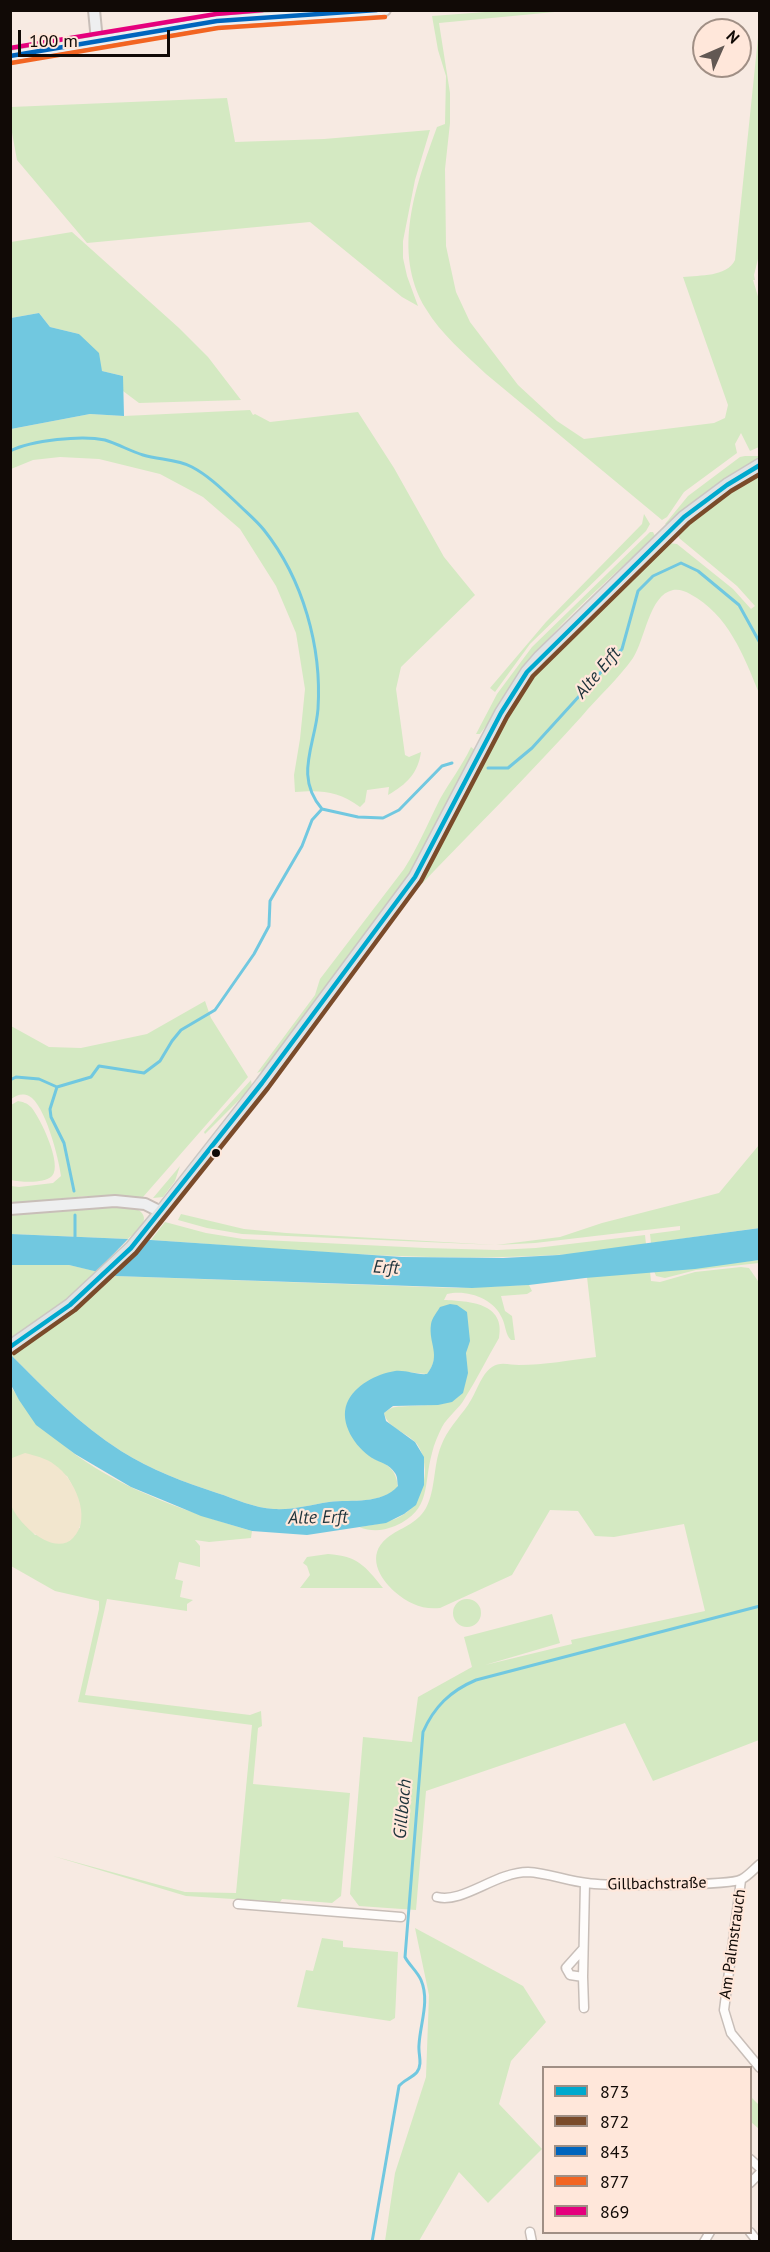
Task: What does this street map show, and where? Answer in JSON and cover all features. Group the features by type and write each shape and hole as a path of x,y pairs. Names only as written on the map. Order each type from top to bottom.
{"main road":[{"path":"94,10 97,41"},
{"path":"10,56 217,21 385,10"},
{"path":"10,1347 70,1305 95,1284 147,1230 262,1083 405,892 427,856 501,713 527,672 551,644 684,517 759,465"},
{"path":"10,1209 115,1201 145,1203 161,1212"}],"street":[{"path":"741,1880 759,1864"},
{"name":"Gillbachstraße","path":"437,1898 446,1900 455,1898 492,1880 514,1873 537,1873 585,1883 714,1883 741,1880"},
{"name":"Am Palmstrauch","path":"741,1880 724,2010 731,2033 759,2068"},
{"name":"Gillbachstraße","path":"584,2008 585,1883"},
{"path":"238,1904 401,1917"},
{"path":"583,1977 570,1976 566,1968 584,1948"}],"green space":[{"path":"512,10 565,11 439,23 450,93 450,123 445,169 446,246 456,292 470,322 518,385 557,421 584,439 714,423 725,418 728,405 683,277 720,272 731,266 735,260 759,28 760,251 754,275 755,280 753,280 760,303 759,447 750,451 741,433 735,444 737,453 684,492 667,517 662,520 470,359 432,318 416,287 410,265 410,218 437,127 445,124 446,76 438,50 432,16"},
{"path":"227,98 235,142 324,139 430,130 415,180 403,241 403,258 407,276 418,306 402,297 310,222 87,243 17,160 11,127 11,107"},
{"path":"72,232 179,328 208,357 241,400 139,403 123,391 123,376 102,371 79,334 50,327 39,313 11,318 11,242"},
{"path":"250,410 253,415 270,422 358,412 394,468 444,557 475,595 401,667 396,689 405,755 409,757 421,752 414,772 401,787 388,795 389,787 367,790 365,802 360,807 329,793 295,792 294,775 305,689 296,633 276,586 240,529 203,497 160,474 99,459 60,457 33,460 11,469 11,429 90,414 124,416"},
{"path":"759,456 759,458 700,497 667,525 665,524 688,496 740,457"},
{"path":"759,472 759,693 741,651 725,624 715,613 703,602 684,591 673,590 665,594 658,600 633,658 621,673 415,891 520,692 542,663 662,546 669,543 677,544 733,589 751,609 755,606 737,586 679,538 678,532 727,493"},
{"path":"644,514 650,524 646,531 530,644 495,692 490,688 546,622 642,524"},
{"path":"650,532 653,532 655,536 577,609 534,655 480,734 476,734 497,694 532,647"},
{"path":"471,747 475,750 473,755 411,875 266,1069 257,1073 315,995 320,979 404,869 440,799"},
{"path":"205,1001 211,1018 248,1077 143,1197 87,1196 11,1204 11,1186 53,1183 61,1176 46,1120 35,1101 24,1095 11,1099 11,1026 49,1047 81,1048 147,1034"},
{"path":"251,1080 252,1087 205,1134 204,1132"},
{"path":"18,1101 28,1105 35,1112 53,1152 55,1170 48,1179 26,1182 11,1180 11,1105"},
{"path":"759,1145 759,1228 651,1243 650,1234 680,1230 680,1226 535,1243 496,1245 560,1237 602,1223 719,1193"},
{"path":"180,1166 175,1181 163,1197 153,1198"},
{"path":"115,1205 134,1208 141,1212 144,1218 142,1226 128,1239 11,1234 11,1213"},
{"path":"181,1214 244,1229 496,1245 242,1234 178,1220"},
{"path":"165,1222 206,1233 243,1239 425,1248 497,1250 536,1248 645,1235 646,1244 578,1253 504,1257 353,1254 151,1240"},
{"path":"759,1260 759,1263 696,1270 665,1278 656,1276 654,1271"},
{"path":"11,1265 69,1265 100,1272 11,1341"},
{"path":"749,1268 760,1284 759,1740 653,1781 625,1723 426,1791 416,1910 359,1906 350,1894 363,1737 412,1742 418,1697 472,1667 464,1637 552,1614 560,1643 485,1665 572,1644 571,1640 705,1611 684,1524 614,1537 595,1536 578,1511 550,1510 512,1575 440,1608 416,1605 400,1596 380,1573 376,1559 377,1552 387,1538 418,1518 426,1508 443,1440 471,1400 488,1370 495,1365 538,1364 596,1357 587,1277 650,1271 651,1281 660,1282 695,1272"},
{"path":"115,1276 456,1288 529,1285 532,1291 527,1294 501,1296 505,1311 512,1316 515,1340 509,1338 498,1311 486,1300 471,1294 447,1294 444,1300 474,1303 491,1311 497,1317 500,1326 499,1338 463,1402 447,1419 436,1440 421,1504 407,1520 395,1526 373,1530 359,1527 387,1522 404,1515 416,1502 425,1476 421,1450 413,1440 389,1423 384,1413 396,1407 447,1402 455,1399 461,1393 465,1385 468,1329 432,1335 434,1356 427,1374 395,1371 372,1458 393,1471 398,1487 391,1493 374,1499 329,1502 288,1509 259,1507 180,1480 121,1451 77,1418 11,1355"},
{"path":"10,1385 26,1407 64,1445 95,1468 161,1500 252,1531 251,1538 209,1542 195,1540 200,1546 200,1567 179,1562 175,1579 183,1581 180,1597 193,1600 187,1604 187,1611 107,1599 85,1695 250,1715 261,1711 262,1726 258,1728 253,1784 350,1793 341,1896 332,1903 186,1896 53,1856 185,1892 236,1893 252,1725 78,1702 99,1601 55,1591 11,1566 11,1503 19,1517 35,1535 80,1528 79,1507 67,1476 12,1458 11,1460"},
{"path":"328,1554 354,1560 383,1588 300,1588 310,1575 307,1566 303,1563 307,1557"},
{"path":"467,1599 477,1603 481,1613 477,1623 467,1627 457,1623 453,1613 457,1603"},
{"path":"415,1928 523,1986 546,2022 511,2061 499,2104 542,2149 488,2203 459,2172 419,2241 385,2241 395,2173 426,2077 429,1995"},
{"path":"322,1938 343,1941 343,1947 398,1952 395,2018 390,2021 297,2007 306,1970 313,1971"},
{"path":"752,2098 759,2105 759,2129 752,2123"}],"sand":[{"path":"25,1453 55,1465 69,1479 79,1499 81,1520 79,1530 65,1543 56,1544 36,1535 13,1510 9,1492 11,1460"}],"water":[{"path":"39,313 50,327 79,334 99,353 102,371 123,376 124,416 90,414 11,429 11,318"},
{"name":"Erft","path":"760,1228 759,1260 695,1269 529,1285 472,1288 115,1276 69,1265 11,1265 11,1234 151,1240 402,1257 503,1258 559,1255"},
{"path":"450,1304 457,1305 467,1312 470,1341 466,1353 468,1373 463,1393 452,1402 438,1405 393,1406 384,1413 386,1421 415,1442 424,1457 424,1485 416,1505 386,1523 307,1535 252,1531 201,1516 131,1487 75,1454 36,1425 11,1385 11,1355 77,1418 121,1451 168,1475 245,1503 281,1509 329,1502 375,1499 398,1486 397,1476 385,1464 372,1458 360,1448 350,1434 345,1418 347,1403 355,1391 367,1381 381,1375 395,1371 427,1374 434,1361 431,1331 433,1317 440,1307"}],"pier":[{"path":"131,1236 152,1237 112,1279 94,1274"}],"waterway":[{"path":"10,451 44,441 71,438 95,439 105,440 143,455 180,462 210,479 261,526 278,549 289,570 299,592 313,638 317,662 318,709 308,761 308,773 309,785 322,809"},
{"name":"Alte Erft","path":"488,768 508,768 532,748 622,649 638,591 653,576 681,563 698,571 739,605 760,643"},
{"name":"Alte Erft","path":"322,809 358,817 383,818 399,810 442,766 452,763"},
{"path":"10,1080 16,1077 39,1079 57,1087 91,1077 99,1066 144,1073 160,1061 181,1030 215,1010 254,954 269,926 270,901 302,846 312,820 322,809"},
{"path":"57,1087 50,1109 51,1117 64,1143 74,1191"},
{"path":"75,1215 75,1237"},
{"name":"Gillbach","path":"372,2242 399,2086 415,2074 420,2066 419,2045 425,2004 424,1988 405,1957 423,1732 432,1715 458,1689 476,1680 760,1606"}],"transit line":[{"name":"869","path":"10,48 216,14 263,10"},
{"name":"843","path":"10,56 217,21 377,10"},
{"name":"877","path":"11,63 218,28 385,17"},
{"name":"873","path":"10,1347 70,1305 131,1248 262,1083 415,877 501,713 527,672 684,517 727,485 760,465"},
{"name":"872","path":"14,1353 75,1310 136,1253 268,1088 421,881 507,717 533,676 689,523 731,491 760,474"}]}
